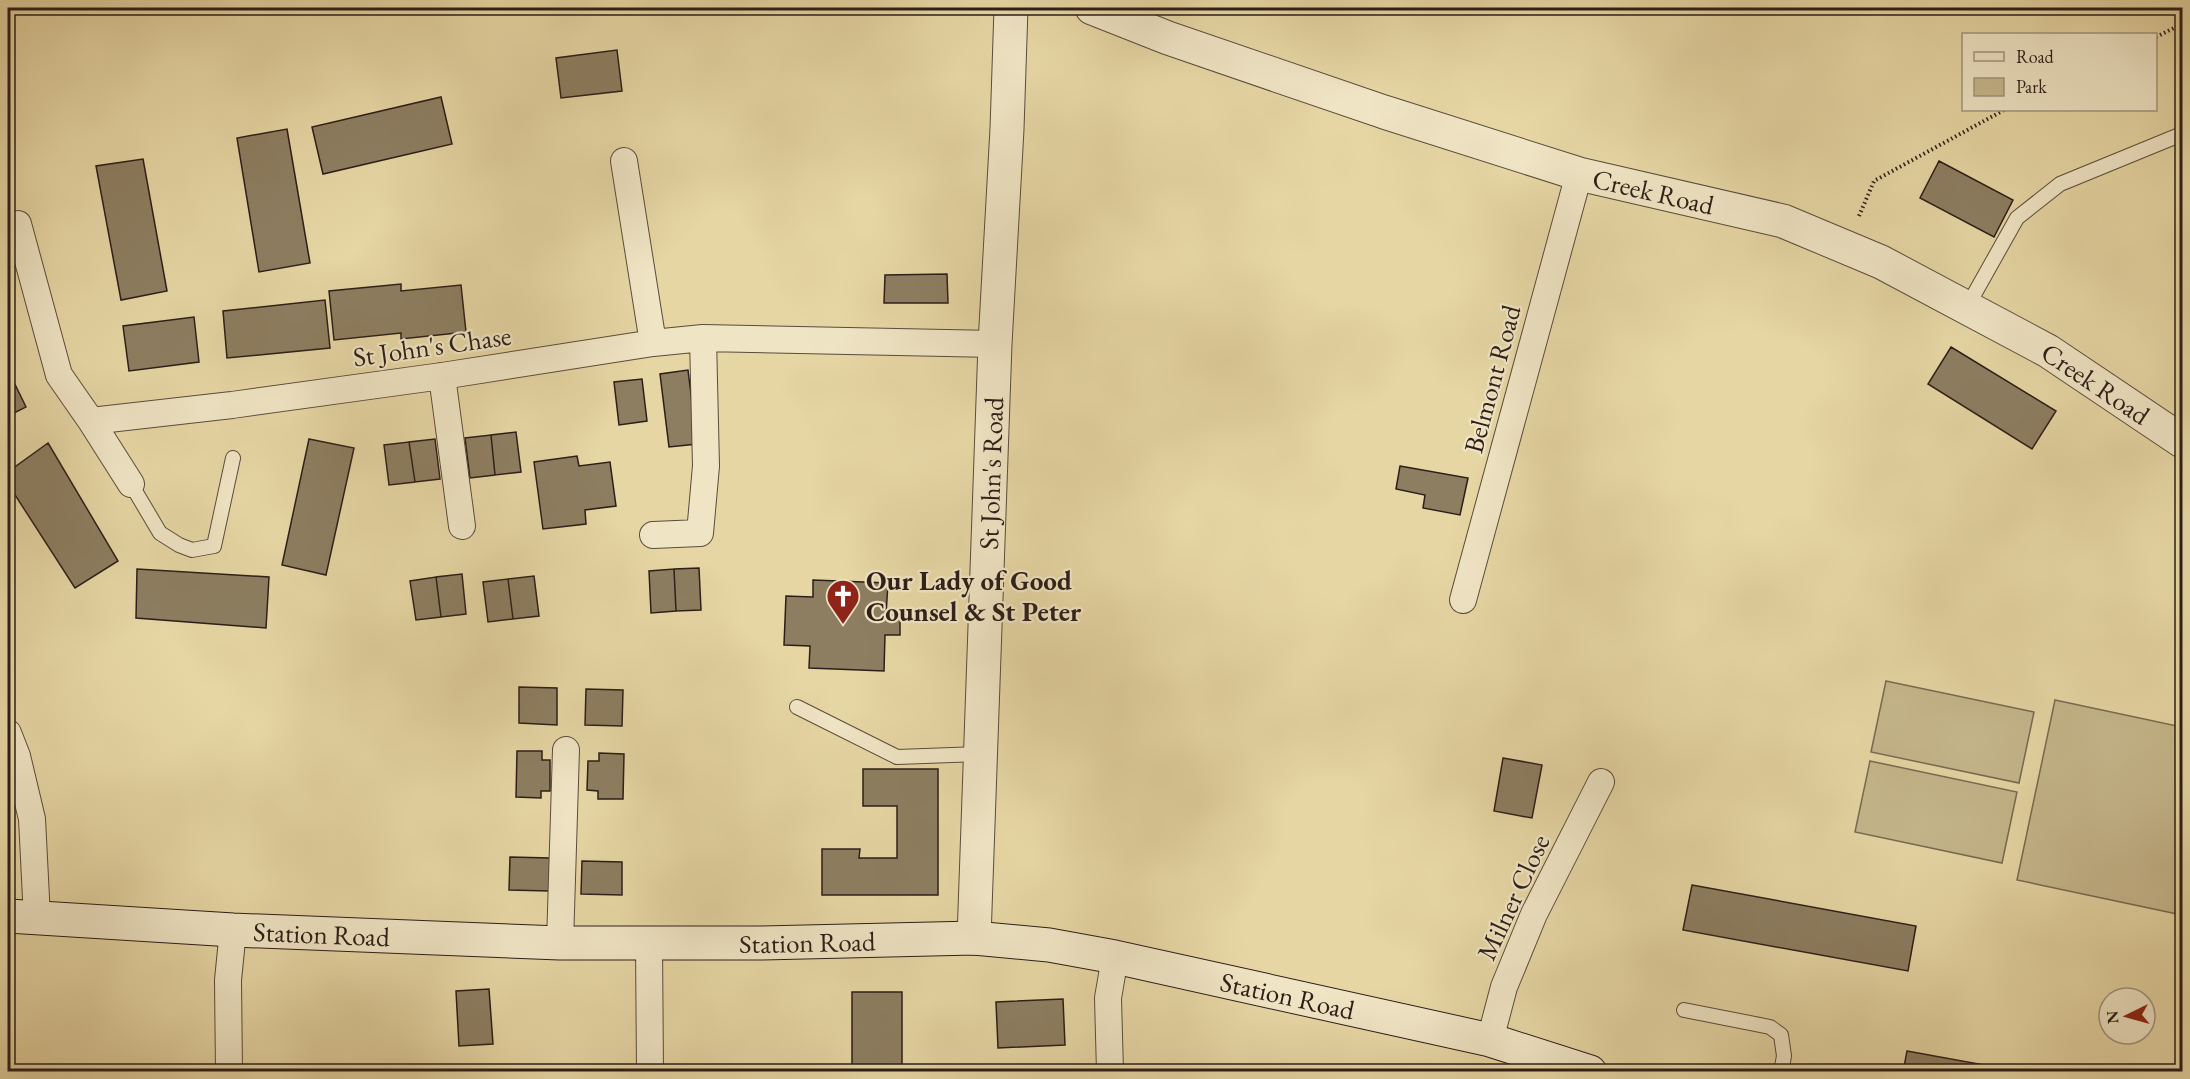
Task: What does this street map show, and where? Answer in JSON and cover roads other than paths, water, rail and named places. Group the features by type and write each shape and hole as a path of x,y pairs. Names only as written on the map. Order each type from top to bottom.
{"street":[{"name":"St John's Road","path":"974,938 995,344 1011,8"},
{"name":"Creek Road","path":"1092,8 1168,38 1384,112 1579,174 1783,221 1881,262 2048,351 2182,441"},
{"path":"624,161 653,343"},
{"name":"Belmont Road","path":"1463,600 1579,174"},
{"path":"18,224 59,375 92,421 131,484"},
{"name":"St John's Chase","path":"92,421 232,405 442,376 653,343 703,338 995,344"},
{"path":"653,535 700,533 706,466 703,338"},
{"path":"442,376 462,526"},
{"path":"8,733 17,756 32,819 22,917"},
{"path":"560,943 566,750"},
{"name":"Milner Close","path":"1490,1040 1504,987 1534,914 1601,782"},
{"name":"Station Road","path":"22,917 233,930 560,943 762,943 974,938 1050,945 1115,957 1490,1040 1535,1064 1590,1071"},
{"path":"229,1071 228,980 233,930"},
{"path":"649,943 650,1071"},
{"path":"1110,1071 1108,998 1115,957"}],"lane":[{"path":"1967,307 2017,218 2060,184 2182,134"},
{"path":"131,484 160,533 178,545 192,550 214,546 233,458"},
{"path":"796,707 897,757 980,754"},
{"path":"1684,1010 1770,1027 1781,1035 1784,1056 1781,1071"}],"place":[{"name":"Our Lady of Good Counsel & St Peter","path":"843,625"}]}
